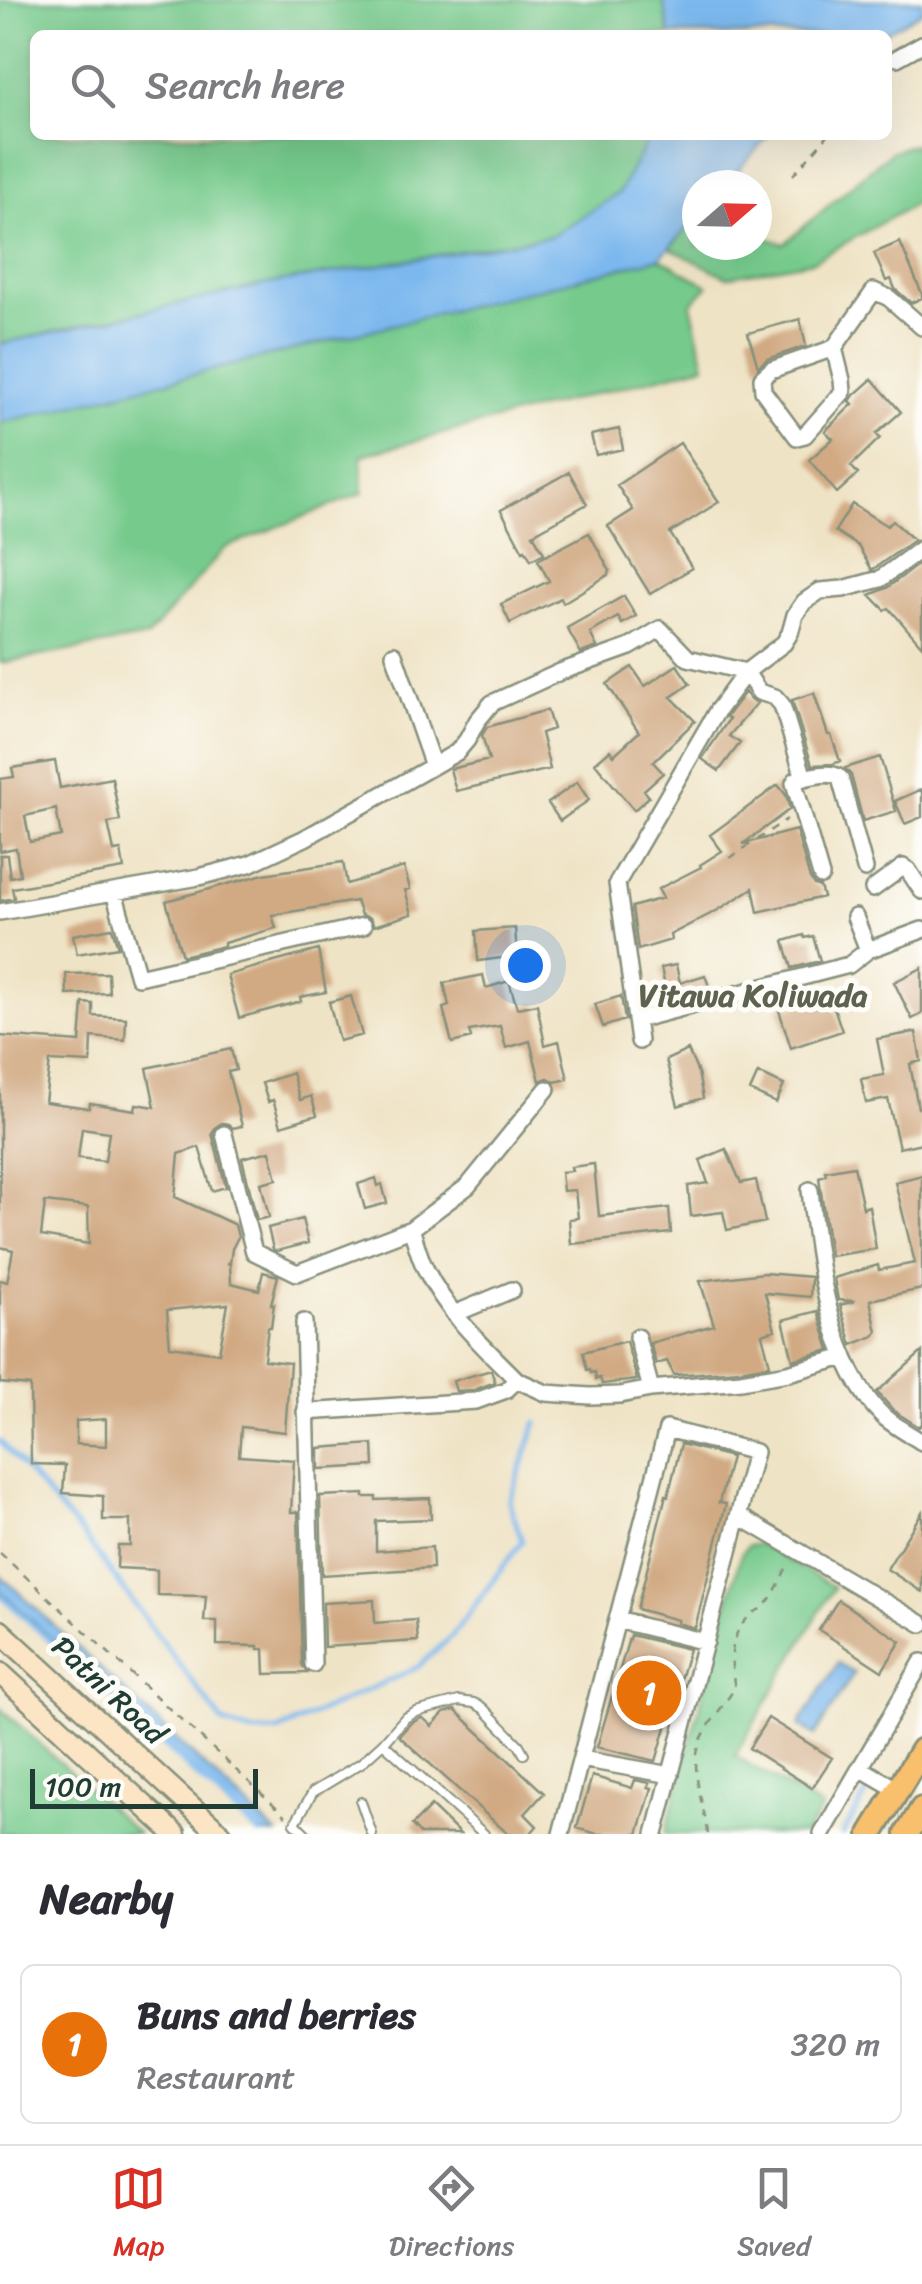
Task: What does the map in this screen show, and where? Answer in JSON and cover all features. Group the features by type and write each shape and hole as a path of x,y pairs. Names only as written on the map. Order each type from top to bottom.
{"main road":[{"name":"Patni Road","path":"0,1631 220,1834"},
{"name":"Patni Road","path":"0,1672 175,1834"},
{"path":"872,1834 922,1750"},
{"path":"907,1834 922,1809"}],"street":[{"path":"897,58 922,44"},
{"path":"834,348 842,392 804,435 797,437 763,391 762,378 771,370 834,348 874,291 889,298 922,327"},
{"path":"639,1041 616,884 717,711 746,672 784,642 804,602 820,591 880,579 922,548"},
{"path":"0,912 199,878 249,864 296,844 457,752 492,703 560,672 630,647 660,629 688,658 746,672 759,692 775,697 782,705 804,778"},
{"path":"394,654 433,766"},
{"path":"820,876 794,783 828,774 840,778 866,869"},
{"path":"872,889 903,867 922,891"},
{"path":"114,892 138,977 362,926"},
{"path":"854,917 868,950"},
{"path":"636,1020 849,965 868,950 922,930"},
{"path":"224,1134 254,1252 297,1273 411,1230 468,1186 547,1089"},
{"path":"810,1190 822,1282 844,1356 860,1389 884,1417 922,1442"},
{"path":"411,1230 424,1266 454,1314 517,1380 546,1392 620,1395 772,1376 844,1356"},
{"path":"454,1314 512,1290"},
{"path":"304,1322 313,1664"},
{"path":"637,1338 651,1389"},
{"path":"305,1412 476,1401 506,1390 517,1380"},
{"path":"561,1834 667,1429 756,1452 655,1834"},
{"path":"739,1516 922,1624"},
{"path":"617,1620 706,1642"},
{"path":"822,1834 922,1662"},
{"path":"580,1758 670,1775"},
{"path":"860,1768 898,1790"}],"lane":[{"path":"306,1834 294,1824 313,1792 361,1762 383,1744 394,1727 416,1712 459,1701 474,1703 524,1754"},
{"path":"383,1744 484,1834"},
{"path":"361,1802 372,1834"}],"path":[{"path":"794,174 824,140"},
{"path":"730,858 800,810"},
{"path":"708,1834 696,1775 696,1754 702,1736 735,1688 730,1660 736,1634 774,1593 796,1550"},
{"path":"0,1552 294,1824"}],"green space":[{"path":"0,0 663,0 669,30 30,30 30,140 647,140 619,193 551,236 268,284 0,344"},
{"path":"914,144 922,161 922,200 813,261 727,277 694,260 772,260 772,240 784,244 892,151"},
{"path":"682,234 682,254 670,248"},
{"path":"660,258 708,286 691,304 705,365 362,455 363,493 225,548 147,637 0,663 0,423"},
{"path":"759,1544 834,1587 735,1756 822,1808 807,1834 665,1834 741,1554 748,1546"},
{"path":"0,1708 138,1834 0,1834"}],"water":[{"path":"663,0 922,0 922,11 890,30 669,30"},
{"path":"647,140 765,140 738,170 682,170 682,234 660,258 0,423 0,344 268,284 551,236 619,193"},
{"path":"0,1575 277,1834 259,1834 0,1591"},
{"path":"838,1663 854,1673 815,1735 799,1725"}],"building":[{"path":"900,242 922,294 922,298 911,303 895,289 891,279 886,281 874,253"},
{"path":"800,319 806,346 767,359 758,367 748,333"},
{"path":"872,379 901,412 876,434 880,438 851,466 858,474 837,493 809,460 833,439 825,431"},
{"path":"619,429 623,449 596,455 591,435"},
{"path":"680,443 719,502 670,533 692,568 650,594 608,526 633,510 617,485"},
{"path":"569,472 587,504 533,534 544,553 531,560 501,510"},
{"path":"852,504 887,526 893,521 914,540 872,570 858,546 835,531"},
{"path":"589,533 610,571 608,575 563,603 561,598 510,623 501,604 549,581 538,560"},
{"path":"920,563 922,646 889,608 885,610 870,595 887,588"},
{"path":"624,596 636,616 622,624 618,617 590,633 597,647 581,653 567,628"},
{"path":"677,665 690,684 671,697 695,721 653,762 663,773 644,790 649,797 634,810 595,763 610,750 614,755 639,732 607,684 632,667 645,686"},
{"path":"745,692 757,703 729,736 740,743 719,771 702,759"},
{"path":"814,693 840,761 833,764 812,765 792,700"},
{"path":"547,710 553,729 541,733 550,769 456,791 450,769 489,760 482,735 487,727"},
{"path":"880,757 896,811 863,821 851,775 845,768"},
{"path":"55,761 60,788 112,778 120,821 108,823 114,851 121,850 124,869 12,888 14,898 0,901 0,855 7,855 10,877 20,875 16,848 0,851 0,779 14,777 12,768","holes":["56,809 61,836 30,842 25,816"]},
{"path":"577,782 589,800 560,821 548,803"},
{"path":"778,785 790,809 743,844 796,830 810,879 820,887 823,897 758,912 753,888 670,935 671,940 638,950 632,907 663,898 658,889 701,867 722,851 710,835"},
{"path":"922,789 922,817 905,824 895,801"},
{"path":"343,862 347,884 404,867 412,914 374,926 370,918 361,915 356,901 272,915 276,928 182,956 166,901 264,874"},
{"path":"112,928 118,947 77,954 73,935"},
{"path":"515,928 517,956 478,961 476,931"},
{"path":"813,936 820,961 792,968 784,941"},
{"path":"318,950 326,992 239,1018 227,975"},
{"path":"676,965 680,983 705,975 710,989 668,1000 661,968"},
{"path":"922,968 922,1014 912,1019 894,982"},
{"path":"108,973 109,993 67,995 66,974"},
{"path":"483,975 486,988 509,981 517,1008 537,1004 545,1045 559,1041 568,1079 540,1081 530,1041 506,1048 500,1026 469,1031 471,1038 452,1043 443,1008 449,1006 444,983"},
{"path":"351,996 362,1035 339,1041 329,1002"},
{"path":"621,996 625,1020 603,1027 595,1004"},
{"path":"830,996 842,1031 791,1048 778,1007"},
{"path":"83,1003 93,1004 93,1016 126,1018 125,1040 92,1037 91,1063 50,1061 45,1102 89,1108 90,1103 135,1110 136,1104 155,1107 147,1068 231,1049 236,1070 228,1072 242,1126 233,1128 222,1123 212,1133 226,1187 212,1191 199,1147 179,1154 175,1197 235,1225 238,1237 227,1263 231,1283 259,1290 263,1272 278,1276 264,1360 290,1363 285,1432 241,1427 239,1456 294,1460 291,1512 298,1512 302,1664 307,1673 265,1674 264,1649 217,1645 217,1621 204,1621 206,1596 157,1595 157,1570 117,1568 118,1546 130,1546 130,1520 103,1520 103,1496 63,1493 65,1465 31,1464 30,1386 0,1383 0,1280 7,1282 13,1250 0,1247 0,1036 80,1042","holes":["82,1128 109,1132 105,1161 78,1158","45,1202 88,1207 89,1244 41,1236","228,1304 219,1353 170,1346 167,1310","106,1419 106,1446 76,1444 76,1421"]},
{"path":"916,1032 921,1061 910,1064 918,1108 922,1107 922,1143 899,1148 888,1099 866,1103 861,1079 884,1075 877,1039"},
{"path":"688,1050 703,1098 678,1106 666,1060"},
{"path":"292,1073 300,1100 311,1096 317,1115 281,1126 273,1100 268,1102 262,1083"},
{"path":"758,1073 784,1085 776,1103 750,1091"},
{"path":"726,1149 741,1183 756,1180 765,1222 727,1230 723,1212 691,1216 688,1186 708,1183 700,1160"},
{"path":"270,1151 277,1179 261,1183 269,1217 257,1220 242,1158"},
{"path":"594,1164 599,1216 669,1208 671,1233 571,1244 569,1219 578,1218 575,1190 563,1191 561,1172"},
{"path":"854,1166 863,1208 869,1206 876,1249 830,1256 819,1177 826,1175 825,1171"},
{"path":"922,1175 922,1289 870,1300 877,1332 852,1345 840,1305 855,1301 838,1300 834,1278 878,1265 879,1270 915,1263 895,1182"},
{"path":"376,1178 378,1186 382,1184 387,1203 365,1209 358,1184"},
{"path":"302,1219 308,1243 273,1249 268,1228"},
{"path":"764,1273 811,1277 810,1297 765,1293 775,1330 762,1334 770,1365 674,1375 667,1361 656,1364 650,1343 714,1325 700,1281"},
{"path":"818,1311 830,1350 793,1360 783,1320"},
{"path":"626,1341 637,1380 602,1384 595,1372 587,1370 583,1352"},
{"path":"922,1352 919,1427 894,1411 877,1392"},
{"path":"491,1370 495,1382 474,1390 456,1391 453,1381"},
{"path":"373,1444 374,1466 319,1469 319,1448"},
{"path":"681,1444 731,1457 719,1503 726,1504 695,1628 637,1609"},
{"path":"364,1494 376,1500 430,1498 431,1519 376,1521 376,1551 432,1547 433,1568 322,1575 320,1496"},
{"path":"922,1512 922,1592 887,1569"},
{"path":"374,1600 375,1623 416,1620 418,1641 324,1647 323,1603"},
{"path":"838,1600 901,1641 882,1671 819,1630"},
{"path":"630,1635 689,1649 656,1761 597,1747"},
{"path":"455,1710 544,1793 525,1814 537,1826 530,1834 508,1834 399,1736 419,1719 432,1726 444,1713"},
{"path":"768,1718 832,1758 812,1788 749,1748"},
{"path":"592,1776 632,1788 635,1780 650,1783 648,1787 652,1788 638,1834 597,1834 577,1828"},
{"path":"431,1806 460,1834 420,1834 412,1825"}],"waterway":[{"path":"0,1441 83,1535 223,1723 252,1732 278,1731 418,1667 452,1636 522,1541 509,1502 537,1422"},
{"path":"0,1595 259,1834"},
{"path":"843,1834 867,1793"}],"place":[{"name":"Buns and berries","path":"649,1693"}],"district":[{"name":"Vitawa Koliwada","path":"753,995"}]}
